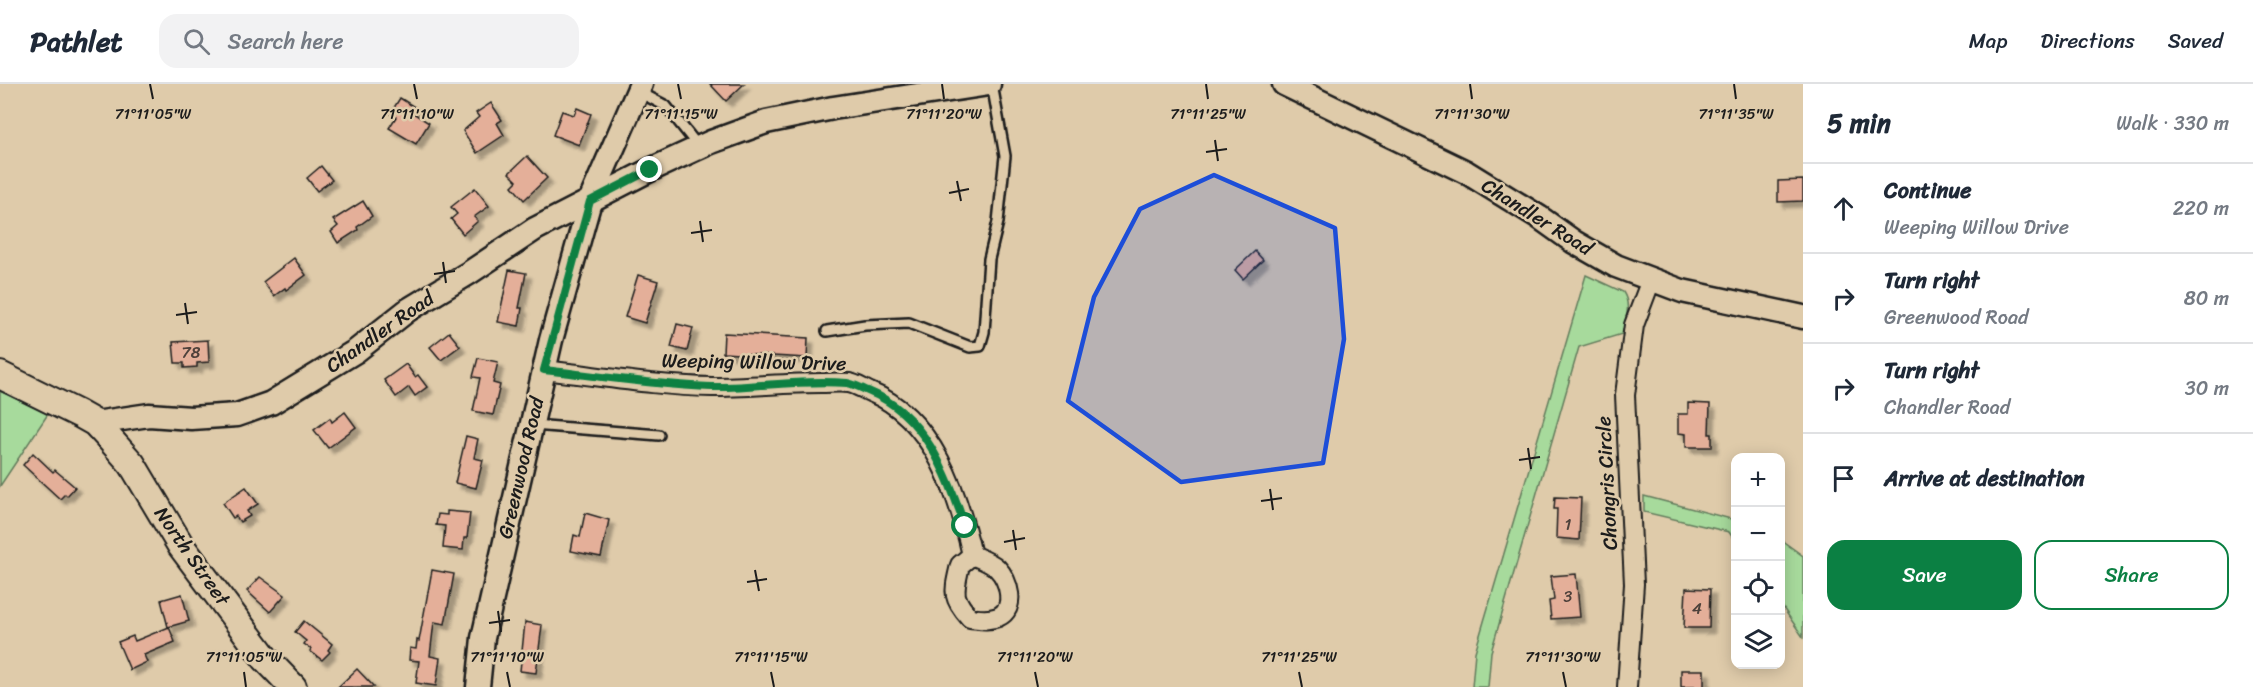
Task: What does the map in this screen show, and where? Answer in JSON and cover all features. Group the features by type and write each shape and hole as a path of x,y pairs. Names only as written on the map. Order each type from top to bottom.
{"main road":[{"path":"0,375 95,423"},
{"name":"North Street","path":"95,423 132,464 181,546 265,658 293,687"}],"street":[{"name":"Chandler Road","path":"95,423 149,415 191,418 237,415 271,403 356,351 408,310 535,229 699,148 766,122 833,108 991,84"},
{"name":"Chandler Road","path":"1284,84 1466,172 1616,267 1682,291 1803,317"},
{"name":"Greenwood Road","path":"478,687 483,638 544,370 590,201 640,88"},
{"name":"Chongris Circle","path":"1627,687 1634,584 1625,395 1634,325 1651,280"},
{"name":"Weeping Willow Drive","path":"544,370 654,383 712,387 849,383 887,399 911,419 930,444 952,489 972,555"}],"lane":[{"path":"827,332 865,325 909,323 970,348 980,346 984,332 989,259 998,222 1005,156 991,84"},
{"path":"640,88 666,106 699,148"},
{"path":"531,425 659,435"}],"highlighted area":[{"path":"1214,175 1335,228 1344,339 1323,463 1181,482 1068,401 1094,297 1140,209"}],"green space":[{"path":"1586,275 1623,292 1627,308 1622,334 1579,347 1491,652 1488,687 1472,687 1475,652"},
{"path":"0,391 48,414 0,486"},
{"path":"1644,496 1731,519 1731,535 1729,532 1644,512"},
{"path":"1785,543 1803,556 1803,637 1785,611"}],"building":[{"path":"710,84 744,84 726,101"},
{"path":"400,98 416,108 413,113 429,123 416,144 389,128 396,117 390,114"},
{"path":"491,103 502,120 497,123 504,135 477,153 463,131 479,117 476,113"},
{"path":"577,108 591,114 579,145 553,135 562,111 574,115"},
{"path":"527,156 547,178 524,200 512,186 517,181 509,173"},
{"path":"321,166 332,180 317,191 307,178"},
{"path":"1803,180 1803,201 1778,202 1778,181"},
{"path":"475,188 489,206 474,217 478,221 463,234 451,219 457,214 451,207"},
{"path":"363,201 372,216 357,227 358,230 338,243 331,232 338,226 333,220"},
{"path":"1255,251 1263,260 1243,279 1235,270"},
{"path":"294,258 306,275 274,296 263,282"},
{"path":"509,270 526,273 519,308 522,308 519,326 498,322"},
{"path":"638,275 658,281 645,323 625,317"},
{"path":"677,324 693,328 687,351 671,347"},
{"path":"449,332 460,346 441,360 430,347"},
{"path":"724,333 808,338 807,358 723,353"},
{"path":"208,340 209,362 197,363 197,367 184,368 184,363 175,363 173,342"},
{"path":"478,358 498,362 493,383 500,385 493,415 473,411 480,378 473,377"},
{"path":"406,364 415,377 418,375 427,387 415,396 409,387 396,397 384,380"},
{"path":"1688,403 1710,404 1709,434 1712,434 1712,447 1686,447 1686,434 1678,433 1678,414 1688,414"},
{"path":"345,412 356,427 328,448 314,430 330,418 332,422"},
{"path":"466,436 478,439 474,458 483,460 476,488 455,483"},
{"path":"33,453 53,472 55,470 75,487 67,496 65,494 60,499 23,465"},
{"path":"246,487 258,504 247,511 250,516 240,522 236,516 233,518 223,503"},
{"path":"1555,497 1581,498 1579,540 1556,538"},
{"path":"447,511 470,513 463,550 443,548 445,526 436,525 438,514 447,515"},
{"path":"585,513 609,520 601,557 571,551 574,535 580,537"},
{"path":"432,570 454,574 445,624 434,622 430,656 440,658 436,686 416,683 419,661 409,660 410,648 416,649 417,640 419,641"},
{"path":"1576,574 1580,617 1551,619 1549,601 1554,600 1551,576"},
{"path":"260,577 285,595 270,612 247,591"},
{"path":"1686,588 1710,589 1709,628 1684,628"},
{"path":"182,594 189,621 168,627 161,600"},
{"path":"304,621 332,644 328,650 330,652 322,660 310,651 311,649 304,644 306,641 295,632"},
{"path":"525,622 542,625 536,673 520,671"},
{"path":"169,627 175,642 144,655 147,662 130,670 118,642 133,636 135,641"},
{"path":"357,669 374,687 338,687"},
{"path":"1681,670 1704,670 1704,687 1681,687"}],"route":[{"path":"650,170 590,201 550,340 544,370 654,383 712,387 849,383 887,399 911,419 930,444 952,489 965,526"}]}
